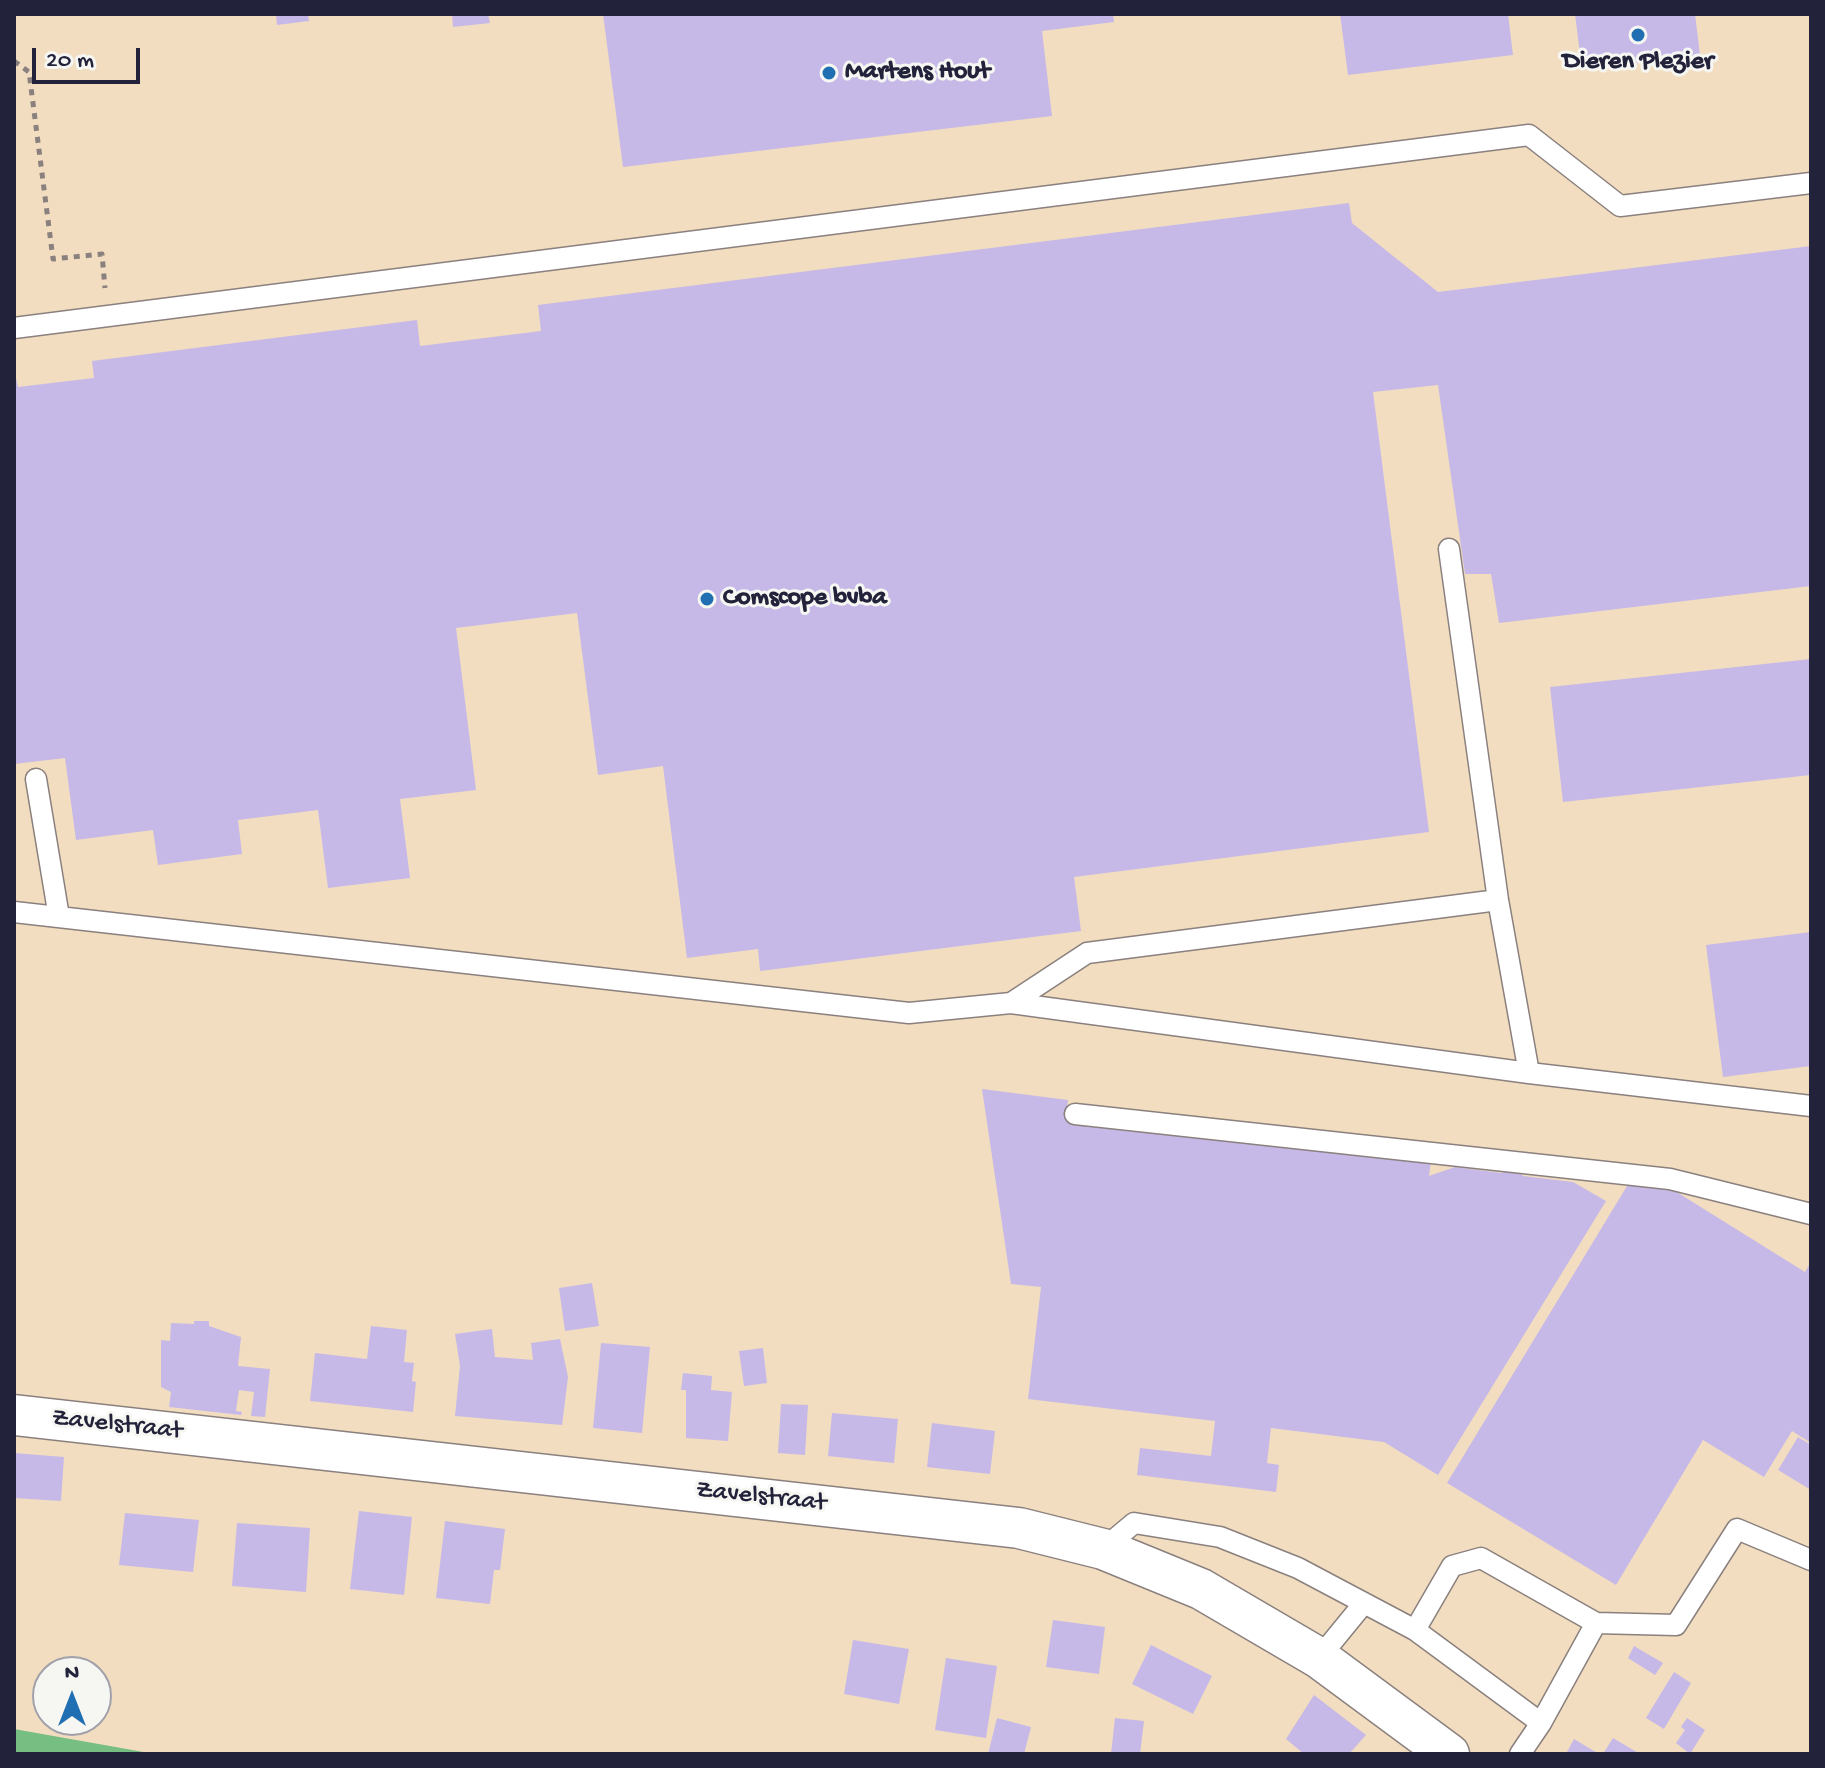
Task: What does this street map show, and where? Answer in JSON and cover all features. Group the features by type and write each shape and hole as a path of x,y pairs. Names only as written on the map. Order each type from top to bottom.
{"street":[{"name":"Zavelstraat","path":"14,1415 1019,1528 1103,1549 1201,1589 1319,1658 1449,1754"}],"lane":[{"path":"14,328 1529,135 1620,206 1811,183"},
{"path":"1449,549 1498,900 1529,1073"},
{"path":"36,779 59,917"},
{"path":"1011,1003 1087,953 1498,900"},
{"path":"14,912 909,1013 1011,1003 1529,1073 1811,1106"},
{"path":"1075,1114 1670,1179 1811,1214"},
{"path":"1103,1549 1134,1523 1220,1537 1298,1568 1415,1630 1541,1723"},
{"path":"1415,1630 1452,1566 1481,1558 1596,1623 1676,1625 1737,1529 1811,1560"},
{"path":"1319,1658 1364,1603"},
{"path":"1520,1754 1541,1723 1596,1623"}],"path":[{"path":"14,61 29,72 53,259 102,254 106,293"}],"green space":[{"path":"14,1729 32,1732 32,1736 53,1736 155,1754 14,1754"}],"building":[{"path":"276,14 308,14 309,21 277,25"},
{"path":"452,14 488,14 490,23 453,27"},
{"name":"Martens Hout","path":"603,14 1113,14 1114,22 1042,31 1052,116 623,167"},
{"path":"1340,14 1508,14 1513,55 1348,75"},
{"name":"Dieren Plezier","path":"1575,14 1695,14 1700,55 1582,70"},
{"name":"Comscope bvba","path":"1349,203 1352,223 1438,292 1811,246 1811,586 1499,623 1491,574 1465,574 1438,385 1373,392 1429,832 1074,877 1081,931 760,971 758,949 687,958 663,766 598,775 577,613 456,628 476,790 400,799 410,878 328,888 318,810 238,820 242,854 158,865 153,830 76,840 65,758 14,764 14,369 18,387 94,378 92,361 417,320 420,346 541,331 538,305"},
{"path":"1811,659 1811,775 1563,802 1550,687"},
{"path":"1811,932 1811,1066 1723,1077 1706,945"},
{"path":"982,1089 1068,1100 1066,1118 1431,1160 1429,1176 1455,1167 1502,1173 1508,1169 1518,1170 1523,1176 1573,1182 1606,1201 1438,1475 1384,1442 1271,1428 1267,1463 1279,1465 1276,1492 1137,1475 1140,1448 1211,1456 1215,1421 1028,1399 1041,1287 1011,1284"},
{"path":"1627,1186 1667,1186 1805,1272 1811,1262 1811,1443 1792,1431 1764,1477 1703,1440 1616,1585 1447,1483"},
{"path":"592,1283 599,1326 565,1331 559,1288"},
{"path":"194,1321 209,1321 209,1326 241,1337 238,1366 270,1369 265,1417 251,1416 254,1392 239,1390 236,1411 242,1412 241,1415 169,1407 171,1392 161,1387 161,1340 170,1341 171,1323 194,1324"},
{"path":"371,1326 407,1330 404,1362 414,1363 413,1412 310,1401 315,1353 367,1359"},
{"path":"492,1329 495,1357 533,1360 531,1343 560,1339 568,1377 562,1425 455,1416 460,1366 455,1334"},
{"path":"601,1343 650,1347 642,1433 593,1428"},
{"path":"763,1348 767,1383 744,1386 739,1351"},
{"path":"683,1373 712,1376 711,1390 732,1392 728,1441 686,1438 686,1390 681,1390"},
{"path":"781,1404 808,1405 805,1455 778,1453"},
{"path":"832,1413 898,1419 894,1463 828,1456"},
{"path":"932,1423 995,1431 990,1474 927,1467"},
{"path":"1798,1437 1811,1445 1811,1490 1778,1470"},
{"path":"14,1453 64,1457 61,1501 14,1498"},
{"path":"359,1511 412,1517 404,1595 350,1589"},
{"path":"125,1513 199,1520 193,1572 119,1565"},
{"path":"445,1521 505,1529 500,1570 494,1570 490,1604 436,1598"},
{"path":"237,1523 310,1528 306,1592 232,1586"},
{"path":"1053,1620 1105,1627 1099,1674 1046,1667"},
{"path":"853,1640 909,1649 899,1704 844,1694"},
{"path":"1151,1645 1212,1676 1193,1714 1132,1684"},
{"path":"1634,1646 1663,1663 1655,1675 1628,1658"},
{"path":"946,1658 997,1666 986,1738 935,1730"},
{"path":"1674,1672 1691,1683 1664,1729 1646,1718"},
{"path":"1314,1695 1366,1735 1349,1754 1304,1754 1286,1739"},
{"path":"997,1718 1031,1727 1024,1754 988,1754"},
{"path":"1115,1718 1144,1721 1140,1754 1111,1754"},
{"path":"1687,1718 1705,1730 1690,1754 1676,1743 1685,1730 1681,1727"},
{"path":"1613,1738 1640,1754 1603,1754"},
{"path":"1574,1739 1599,1754 1566,1754"}],"place":[{"name":"Dieren Plezier","path":"1638,35"},
{"name":"Martens Hout","path":"829,73"},
{"name":"Comscope bvba","path":"707,599"}]}
